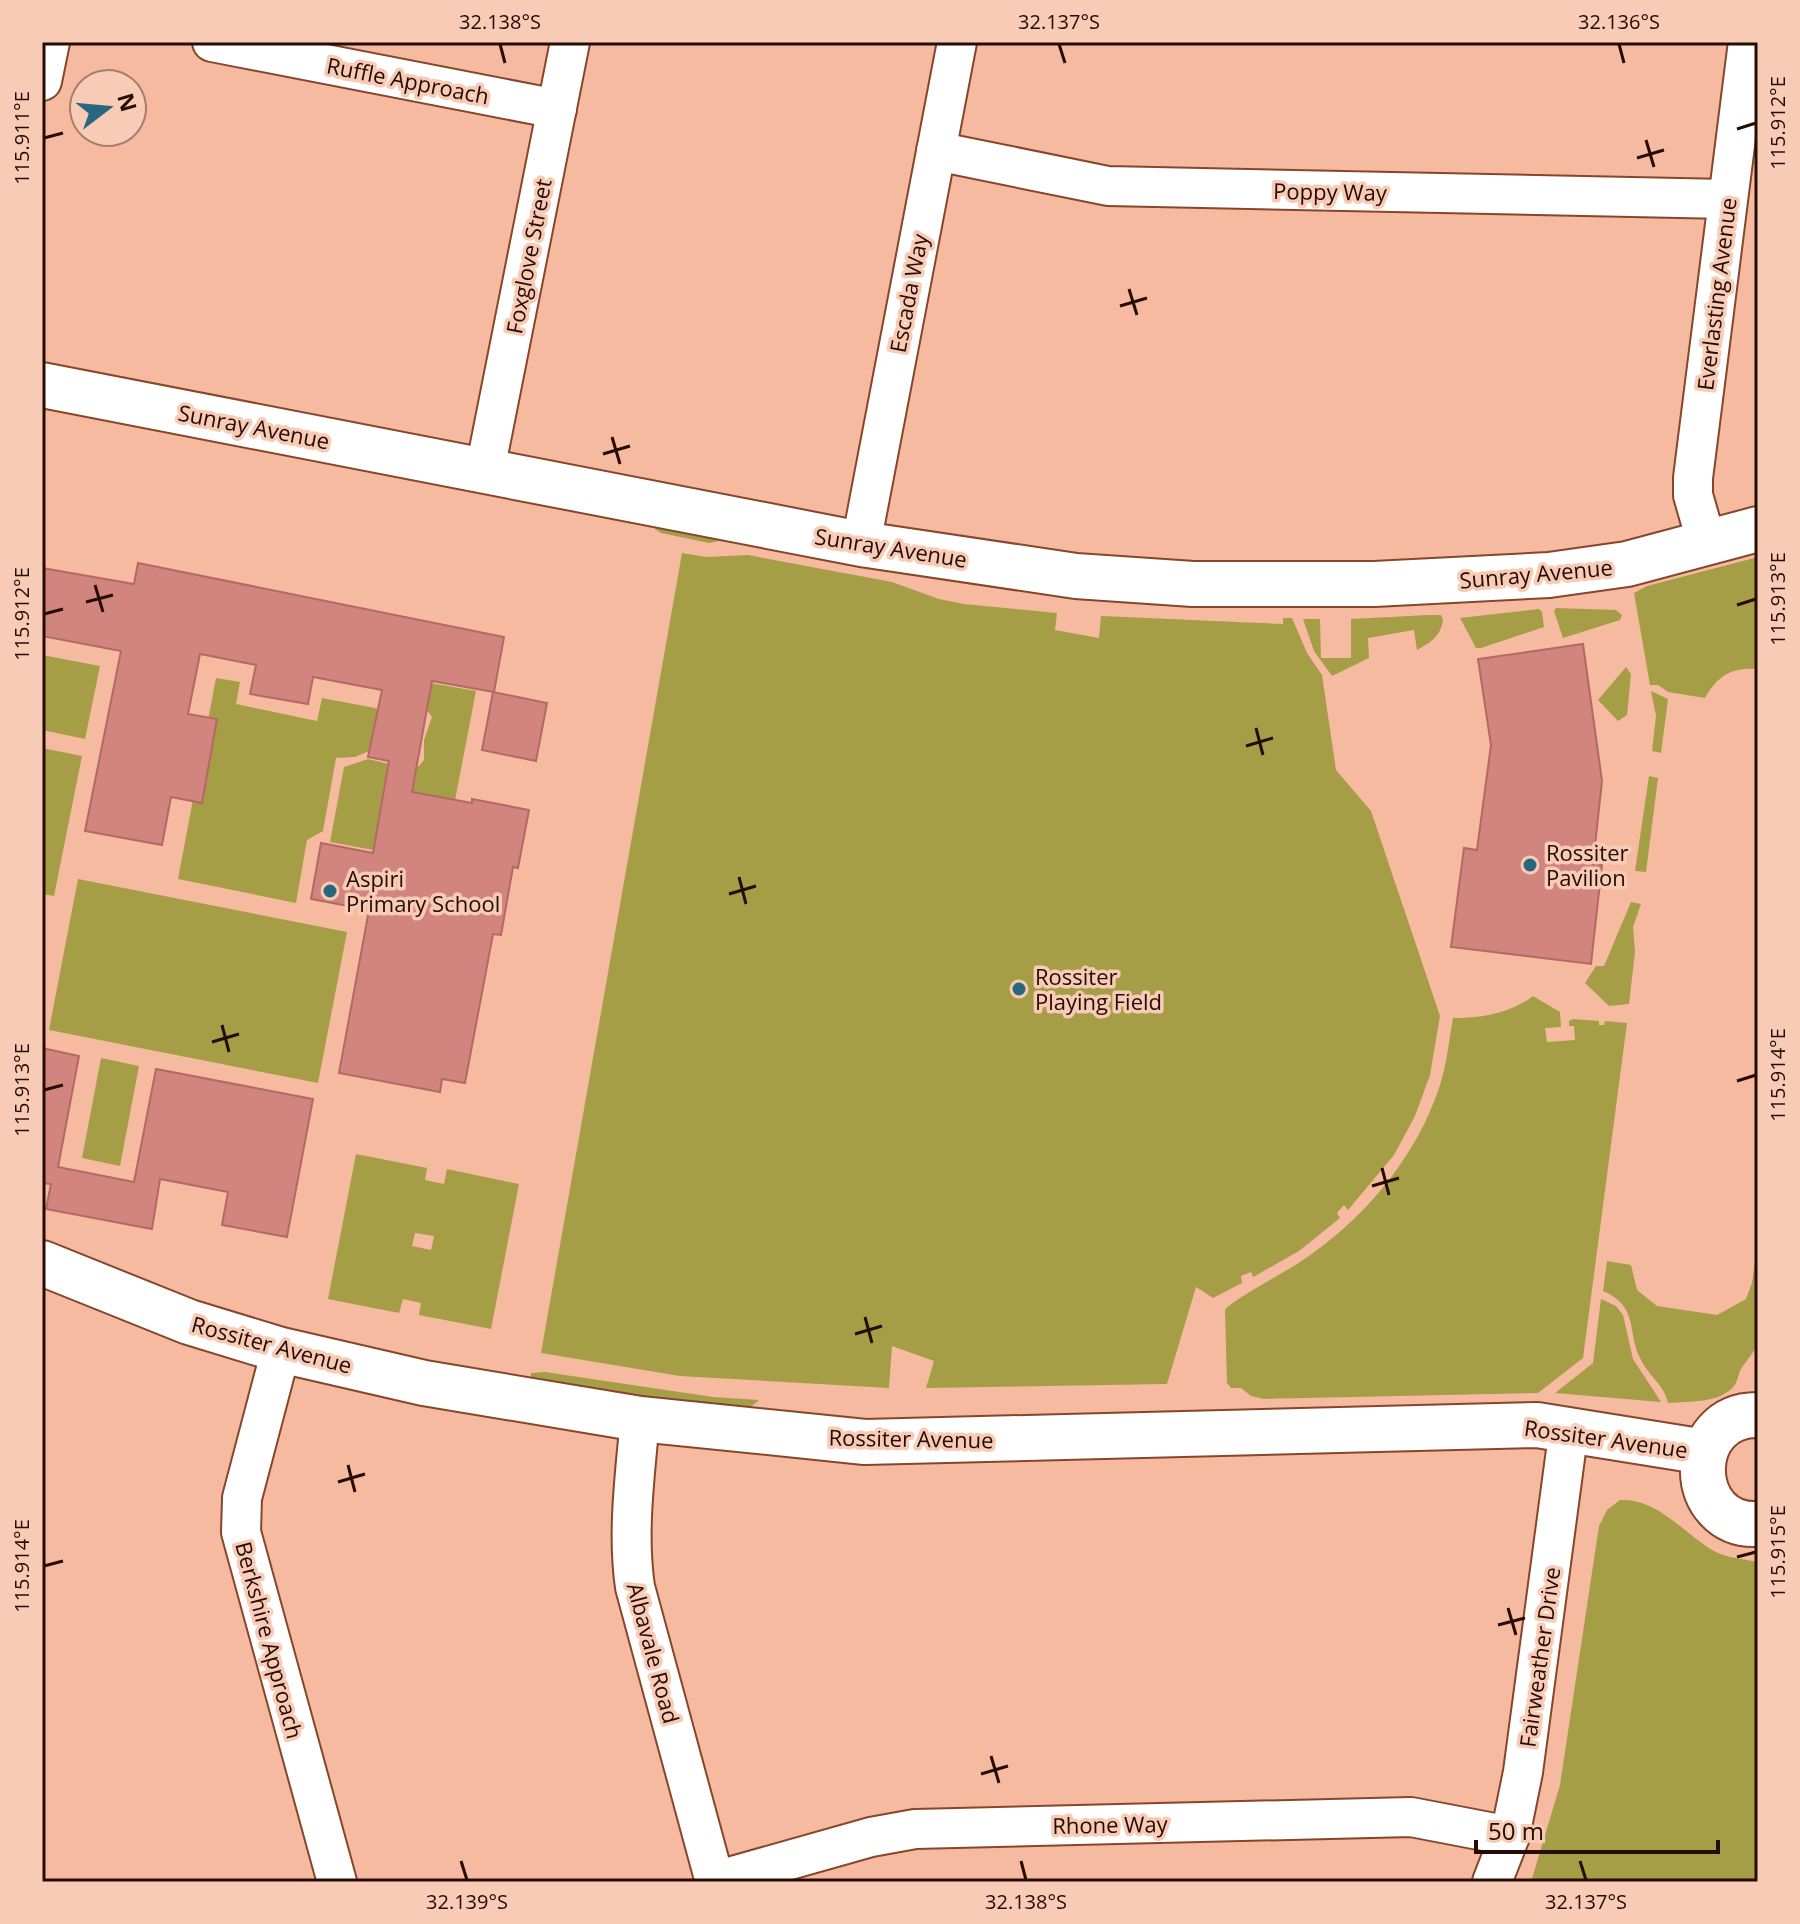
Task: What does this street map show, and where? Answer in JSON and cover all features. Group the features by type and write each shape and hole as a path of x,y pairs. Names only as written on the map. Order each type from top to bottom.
{"street":[{"path":"42,81 50,42"},
{"name":"Ruffle Approach","path":"212,42 557,109"},
{"name":"Foxglove Street","path":"485,470 570,42"},
{"name":"Escada Way","path":"861,544 957,42"},
{"name":"Everlasting Avenue","path":"1743,535 1693,495 1693,478 1748,42"},
{"name":"Poppy Way","path":"936,151 1108,186 1727,199"},
{"name":"Sunray Avenue","path":"42,385 861,544 1076,576 1193,584 1374,584 1549,575 1627,564 1743,535"},
{"name":"Rossiter Avenue","path":"42,1263 189,1322 281,1350 424,1383 640,1419 865,1442 1502,1425 1569,1428 1705,1452"},
{"name":"Berkshire Approach","path":"281,1350 242,1498 241,1532 337,1882"},
{"path":"1758,1415 1731,1420 1717,1431 1705,1452 1702,1479 1708,1496 1718,1509 1734,1520 1758,1524"},
{"name":"Albavale Road","path":"640,1419 631,1565 715,1882"},
{"name":"Fairweather Drive","path":"1492,1882 1510,1836 1523,1772 1569,1428"},
{"name":"Rhone Way","path":"715,1882 871,1837 915,1829 1411,1817 1510,1836"}],"shaded area":[{"path":"659,520 726,533 724,540 709,543 661,533 655,529"},
{"path":"682,553 706,557 748,555 892,582 939,599 964,604 1057,613 1055,630 1099,638 1101,616 1283,624 1283,618 1292,618 1307,653 1322,675 1336,770 1371,811 1440,1016 1430,1075 1415,1116 1394,1155 1348,1210 1344,1205 1337,1213 1340,1218 1299,1251 1253,1277 1251,1272 1241,1276 1242,1283 1213,1298 1196,1287 1167,1384 926,1388 934,1361 892,1346 889,1388 680,1376 541,1353"},
{"path":"1758,557 1758,669 1741,669 1727,674 1715,683 1705,698 1668,692 1658,685 1650,685 1634,593 1647,586"},
{"path":"1556,608 1616,610 1622,615 1620,620 1563,638 1554,611"},
{"path":"1539,609 1544,627 1481,648 1476,648 1460,618"},
{"path":"1441,615 1442,626 1426,645 1417,650 1414,630 1368,638 1369,658 1332,676 1314,651 1303,619 1320,619 1321,658 1351,658 1351,619"},
{"path":"42,655 100,666 85,739 42,730"},
{"path":"1626,667 1631,674 1627,715 1618,721 1598,700"},
{"path":"373,673 476,691 443,863 330,842 344,767 368,759 410,769 424,760 424,740 432,717 417,704 386,692"},
{"path":"216,678 240,682 236,704 317,721 322,698 380,709 376,748 355,757 336,758 323,831 307,840 296,903 178,879"},
{"path":"1651,691 1668,699 1661,753 1652,751 1656,716"},
{"path":"42,748 82,756 54,896 42,894"},
{"path":"1649,776 1658,778 1646,872 1635,871"},
{"path":"78,879 347,932 318,1083 49,1030"},
{"path":"1631,902 1641,904 1633,927 1635,952 1629,1004 1609,1006 1585,983 1596,966 1604,966"},
{"path":"1533,996 1560,1012 1561,1027 1545,1028 1547,1042 1575,1040 1574,1026 1569,1026 1569,1021 1573,1019 1599,1021 1599,1025 1604,1025 1605,1021 1627,1023 1583,1358 1538,1393 1264,1399 1251,1396 1241,1388 1231,1388 1227,1383 1225,1310 1321,1247 1384,1186 1417,1138 1430,1112 1442,1077 1453,1018 1495,1014"},
{"path":"101,1058 139,1066 120,1166 82,1158"},
{"path":"356,1154 427,1168 425,1180 444,1184 447,1169 519,1184 491,1329 419,1315 421,1303 403,1299 399,1313 328,1299","holes":["415,1233 434,1236 431,1250 412,1246"]},
{"path":"1758,1238 1756,1347 1728,1392 1703,1400 1668,1403 1664,1391 1641,1360 1627,1312 1615,1297 1603,1291 1607,1261 1631,1265 1637,1290 1657,1306 1717,1315 1746,1299 1752,1283"},
{"path":"1601,1299 1616,1306 1623,1315 1633,1359 1661,1402 1555,1393 1593,1363"},
{"path":"545,1372 713,1397 759,1400 746,1411 531,1380 531,1373"},
{"path":"1620,1500 1634,1501 1659,1511 1719,1553 1758,1562 1758,1882 1531,1882 1560,1785 1599,1526 1607,1510"}],"building":[{"path":"138,563 504,637 494,692 432,681 412,792 529,810 518,868 513,867 501,935 493,934 465,1083 442,1079 440,1092 339,1073 369,910 311,899 321,843 373,853 389,761 368,757 382,690 313,677 308,704 250,694 256,665 200,654 188,714 217,719 202,803 171,797 162,845 85,831 121,651 42,636 42,568 134,584"},
{"name":"Rossiter Pavilion","path":"1583,644 1602,781 1593,864 1602,865 1591,964 1451,947 1464,848 1477,850 1491,745 1478,659"},
{"path":"493,692 547,703 536,761 482,750"},
{"path":"42,1048 79,1056 58,1167 134,1182 156,1069 313,1099 287,1237 222,1225 228,1192 160,1179 152,1229 46,1209 51,1184 42,1183"}],"place":[{"name":"Rossiter Pavilion","path":"1530,865"},
{"name":"Aspiri Primary School","path":"330,891"},
{"name":"Rossiter Playing Field","path":"1019,989"}]}
